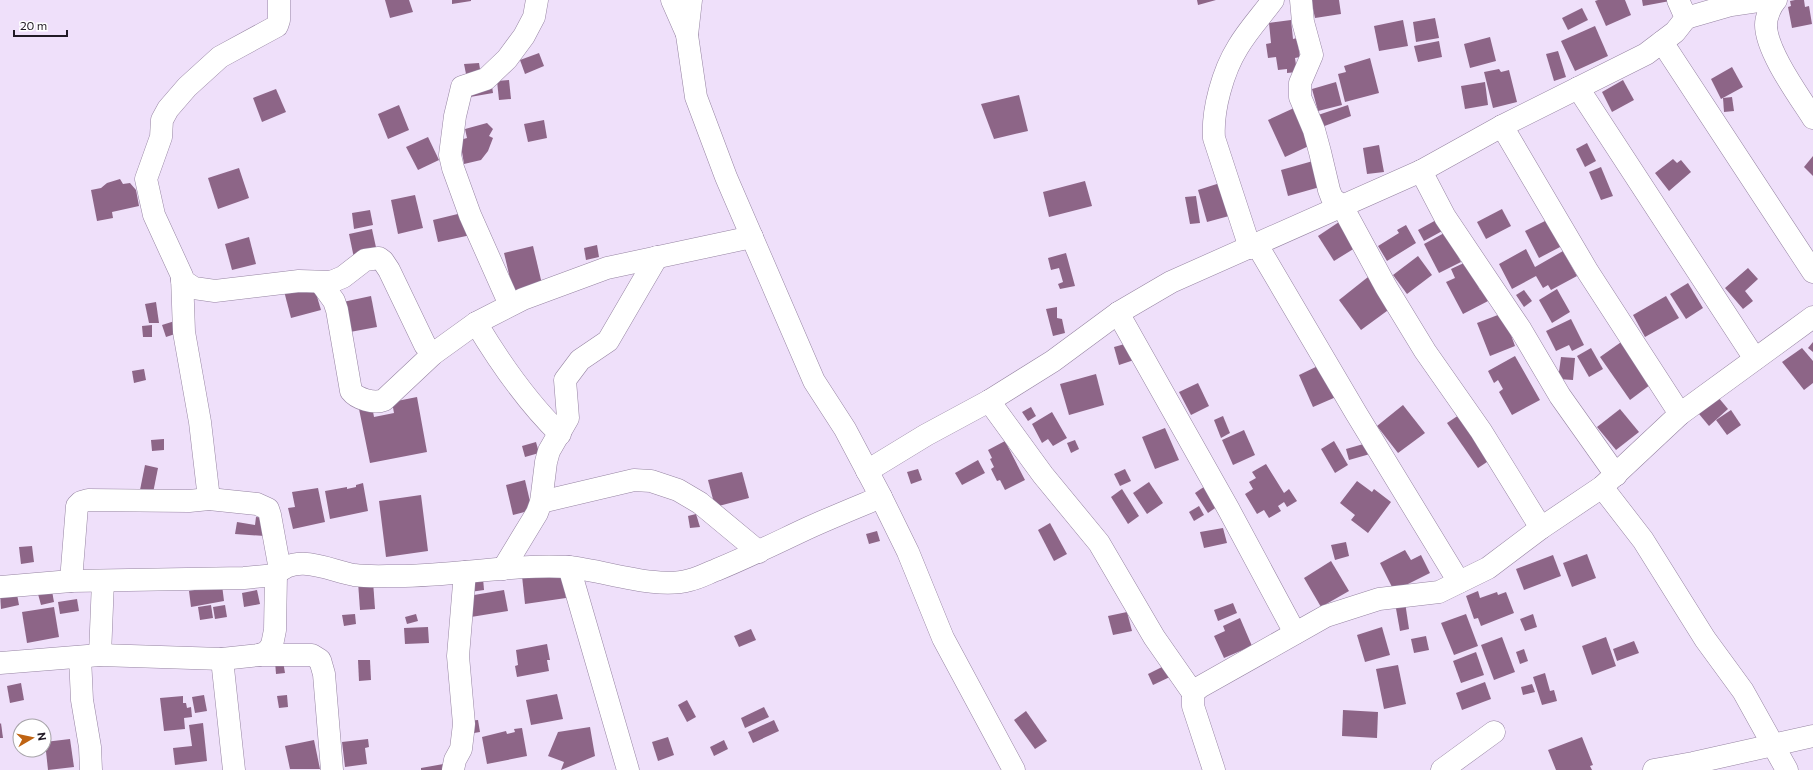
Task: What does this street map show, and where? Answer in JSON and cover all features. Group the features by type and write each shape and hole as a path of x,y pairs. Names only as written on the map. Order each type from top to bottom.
{"street":[{"path":"209,499 200,422 184,332 182,280 180,270 154,216 147,187 147,174 161,137 162,120 168,109 204,70 220,58 277,26 279,20 279,0"},
{"path":"510,305 470,214 453,168 450,154 455,116 462,87 486,79 507,59 524,36 534,17 537,0"},
{"path":"672,0 687,35"},
{"path":"691,0 687,35 696,97 752,237 814,381 845,429 881,497 908,552 942,638 1013,770"},
{"path":"1274,0 1238,46 1227,70 1216,107 1213,127 1214,138 1254,247 1459,582"},
{"path":"1301,0 1303,22 1312,54 1300,83 1300,97 1316,137 1332,198 1342,206 1409,325 1481,431 1541,528"},
{"path":"867,471 926,434 989,401 1053,361 1118,313 1171,282 1254,247 1421,171 1502,126 1646,54 1675,32 1682,9 1731,5 1765,0"},
{"path":"1776,0 1770,7 1766,24 1770,41 1783,70 1813,118"},
{"path":"1662,42 1813,272"},
{"path":"1578,88 1755,359"},
{"path":"1502,126 1588,272 1680,414"},
{"path":"1421,171 1445,217 1521,330 1643,540 1705,639 1743,691 1787,770"},
{"path":"321,283 334,301 351,391 354,395 376,402 384,400 432,354 476,323 510,305 607,268 752,237"},
{"path":"503,570 541,502 546,462 549,452 568,418 564,384 567,376 580,360 608,341 657,257"},
{"path":"182,280 194,288 215,291 299,281 321,283 331,282 343,277 365,260 379,258 383,260 389,270 422,339 432,354"},
{"path":"1118,313 1229,510 1295,633"},
{"path":"1193,693 1200,687 1326,616 1354,606 1379,600 1439,592 1488,568 1541,528 1609,481 1680,414 1813,317"},
{"path":"476,323 506,371 537,412 560,434"},
{"path":"989,401 1042,475 1099,543 1154,637 1193,693 1193,706 1214,770"},
{"path":"541,502 634,480 650,481 678,490 700,503 759,552"},
{"path":"0,587 71,581 244,578 278,572 303,564 324,567 355,575 422,576 465,572 569,567 651,582 689,581 759,552 809,528 881,497"},
{"path":"71,581 77,506 81,502 88,500 189,501 209,499 258,504 268,509 272,522 278,572 275,630 272,645 267,652 259,656"},
{"path":"569,567 628,770"},
{"path":"453,770 455,760 461,749 464,724 458,656 465,572"},
{"path":"91,770 90,747 82,700 103,581"},
{"path":"0,663 90,656 222,659 259,656 312,655 320,660 324,674 336,766"},
{"path":"222,659 234,770"},
{"path":"1442,770 1494,732"},
{"path":"1654,770 1693,763 1813,736"}],"building":[{"path":"385,0 409,0 413,12 390,18"},
{"path":"452,0 471,0 471,1 452,4"},
{"path":"1197,0 1216,0 1198,5"},
{"path":"1305,0 1339,0 1341,14 1315,18 1312,4"},
{"path":"1625,0 1631,15 1606,26 1595,1"},
{"path":"1642,0 1670,0 1670,1 1643,6"},
{"path":"1804,0 1805,7 1809,6 1812,24 1792,28 1788,7 1791,6 1790,1"},
{"path":"1582,8 1588,20 1568,30 1562,18"},
{"path":"1435,18 1439,38 1416,42 1413,22"},
{"path":"1291,20 1293,39 1297,38 1300,57 1295,58 1297,72 1287,73 1287,69 1278,70 1276,57 1268,58 1266,44 1271,43 1269,23"},
{"path":"1403,20 1408,46 1379,51 1374,26"},
{"path":"1595,26 1608,56 1575,71 1561,41"},
{"path":"1490,37 1496,61 1470,68 1464,44"},
{"path":"1439,41 1442,57 1418,62 1414,46"},
{"path":"1558,51 1566,77 1554,81 1546,54"},
{"path":"539,53 544,66 525,74 520,60"},
{"path":"1370,58 1379,93 1345,102 1338,74 1346,72 1344,66"},
{"path":"479,63 481,75 467,79 464,64"},
{"path":"1732,67 1743,87 1721,99 1711,79"},
{"path":"1499,69 1501,72 1509,70 1517,102 1493,108 1484,72"},
{"path":"491,80 493,93 470,97 468,86"},
{"path":"509,80 511,99 499,100 497,81"},
{"path":"1623,80 1634,100 1612,112 1602,92"},
{"path":"1336,82 1342,105 1318,111 1312,89"},
{"path":"1485,82 1488,105 1465,109 1461,86"},
{"path":"276,89 286,112 262,122 253,98"},
{"path":"1019,95 1028,131 994,139 981,104"},
{"path":"1732,97 1734,111 1724,112 1723,98"},
{"path":"399,105 409,130 388,139 378,114"},
{"path":"1348,105 1351,116 1322,127 1318,115"},
{"path":"1294,108 1311,145 1285,157 1268,120"},
{"path":"544,120 547,138 528,142 524,124"},
{"path":"487,123 493,129 489,136 493,138 488,151 481,160 464,164 460,140 467,138 465,129"},
{"path":"428,137 439,160 418,170 406,147"},
{"path":"1587,143 1596,161 1585,167 1576,149"},
{"path":"1379,145 1384,172 1367,174 1363,148"},
{"path":"1813,156 1813,176 1804,167"},
{"path":"1673,159 1677,163 1681,160 1691,172 1669,191 1655,173"},
{"path":"1313,161 1320,187 1288,196 1281,170"},
{"path":"1601,167 1613,196 1601,200 1589,172"},
{"path":"239,168 249,198 218,209 208,178"},
{"path":"120,179 123,184 130,183 136,190 139,206 112,212 113,218 97,221 91,190 101,188 107,183"},
{"path":"1085,181 1092,206 1049,217 1043,192"},
{"path":"1220,183 1229,216 1207,222 1198,190"},
{"path":"415,195 423,228 398,234 391,200"},
{"path":"1196,196 1200,223 1190,224 1185,197"},
{"path":"1502,209 1511,226 1486,239 1477,222"},
{"path":"370,210 373,225 354,229 352,213"},
{"path":"466,212 471,235 438,242 433,220"},
{"path":"1438,219 1444,230 1424,241 1418,230"},
{"path":"1549,219 1562,246 1539,258 1525,231"},
{"path":"1339,222 1355,248 1334,261 1318,236"},
{"path":"1406,225 1416,243 1387,261 1378,246 1399,233 1397,230"},
{"path":"372,229 377,252 354,258 349,234"},
{"path":"1446,232 1461,262 1439,273 1424,244"},
{"path":"249,237 256,264 232,270 225,244"},
{"path":"597,245 599,257 586,260 584,248"},
{"path":"533,246 542,284 513,291 504,253"},
{"path":"1526,249 1535,267 1563,251 1577,276 1551,290 1548,285 1543,288 1536,276 1512,289 1499,264"},
{"path":"1066,253 1075,286 1060,289 1058,284 1063,282 1059,268 1051,270 1048,258"},
{"path":"1418,256 1432,275 1407,294 1393,275"},
{"path":"1466,262 1480,290 1485,287 1492,299 1463,314 1446,282 1455,278 1451,269"},
{"path":"1748,268 1758,279 1745,291 1753,301 1743,309 1725,288"},
{"path":"1368,277 1391,308 1361,330 1339,300"},
{"path":"313,283 321,310 291,318 284,291"},
{"path":"1688,283 1703,308 1686,319 1670,294"},
{"path":"1557,289 1570,312 1552,323 1539,300"},
{"path":"1524,290 1532,301 1524,307 1516,295"},
{"path":"371,296 377,327 350,332 343,302"},
{"path":"1666,296 1679,318 1645,337 1633,315"},
{"path":"156,302 159,323 149,323 145,304"},
{"path":"1057,307 1057,318 1062,319 1065,333 1053,336 1046,309"},
{"path":"1503,313 1515,346 1490,356 1477,323"},
{"path":"1571,319 1584,345 1572,351 1569,345 1556,351 1546,331"},
{"path":"178,320 181,332 166,337 162,325"},
{"path":"152,325 152,337 143,337 142,326"},
{"path":"1624,340 1654,382 1630,400 1600,357"},
{"path":"1132,342 1137,359 1119,365 1114,347"},
{"path":"1813,342 1813,352 1808,348"},
{"path":"1591,348 1603,369 1589,377 1577,356"},
{"path":"1802,348 1813,361 1813,383 1804,390 1782,362"},
{"path":"1515,356 1540,400 1512,415 1499,392 1503,389 1498,380 1494,383 1488,371"},
{"path":"1561,357 1575,358 1573,380 1558,379"},
{"path":"1322,364 1336,397 1313,407 1299,375"},
{"path":"144,369 146,380 134,383 132,371"},
{"path":"1096,374 1104,405 1069,415 1060,384"},
{"path":"1198,383 1209,406 1191,415 1179,392"},
{"path":"417,397 427,452 370,463 359,409 372,406 374,417 394,413 392,402"},
{"path":"1718,397 1728,409 1709,426 1699,414"},
{"path":"1403,405 1425,433 1398,453 1377,426"},
{"path":"1031,407 1036,416 1028,421 1022,412"},
{"path":"1620,409 1639,432 1616,450 1597,427"},
{"path":"1731,410 1741,425 1727,435 1716,420"},
{"path":"1052,412 1067,438 1053,446 1048,439 1042,443 1032,424"},
{"path":"1462,413 1493,458 1478,468 1447,423"},
{"path":"1223,416 1230,433 1221,438 1214,420"},
{"path":"1165,428 1179,460 1155,469 1142,437"},
{"path":"1244,430 1255,455 1233,465 1222,440"},
{"path":"164,439 164,450 152,451 151,440"},
{"path":"1075,440 1079,449 1071,453 1067,443"},
{"path":"1005,441 1025,480 1005,490 1000,480 997,481 991,469 994,467 988,450"},
{"path":"1334,441 1348,465 1335,473 1321,449"},
{"path":"536,442 539,453 525,457 522,446"},
{"path":"1367,443 1370,454 1349,460 1346,449"},
{"path":"978,460 985,473 962,485 955,473"},
{"path":"1266,464 1284,493 1289,489 1297,501 1287,507 1284,502 1278,506 1281,511 1269,518 1264,510 1257,514 1245,494 1253,489 1249,482 1256,478 1252,472"},
{"path":"145,465 158,468 153,493 140,490"},
{"path":"918,469 922,480 911,484 907,472"},
{"path":"1125,469 1131,481 1120,486 1114,474"},
{"path":"742,472 749,498 715,507 708,480"},
{"path":"525,480 532,510 513,515 506,485"},
{"path":"1357,481 1372,492 1374,489 1391,502 1368,533 1351,520 1355,515 1340,503"},
{"path":"1149,482 1163,503 1147,514 1133,493"},
{"path":"363,483 368,511 330,519 325,491 347,487 347,489 356,487 356,485"},
{"path":"1208,484 1221,504 1208,513 1195,493"},
{"path":"318,488 325,522 293,529 288,508 295,507 292,492"},
{"path":"1122,489 1139,516 1128,524 1111,497"},
{"path":"421,495 428,551 386,557 379,501"},
{"path":"1199,506 1204,515 1194,521 1189,512"},
{"path":"696,514 700,527 690,528 688,516"},
{"path":"256,517 266,518 265,536 235,534 237,522 255,525"},
{"path":"1050,523 1067,554 1054,561 1038,530"},
{"path":"1223,528 1227,543 1204,548 1200,532"},
{"path":"877,531 880,541 869,544 866,534"},
{"path":"1346,542 1349,556 1335,560 1331,545"},
{"path":"32,546 34,562 21,564 19,547"},
{"path":"1405,550 1411,560 1421,555 1430,573 1394,591 1380,563"},
{"path":"1587,554 1596,578 1572,587 1563,563"},
{"path":"1553,555 1561,576 1524,590 1516,569"},
{"path":"1331,561 1349,591 1321,607 1304,578"},
{"path":"562,570 566,598 525,604 522,576"},
{"path":"483,578 484,590 470,592 468,580"},
{"path":"373,581 375,609 360,610 358,582"},
{"path":"222,585 224,601 191,607 189,591"},
{"path":"16,589 19,605 1,609 0,592"},
{"path":"257,590 260,604 244,607 242,593"},
{"path":"504,590 508,611 471,617 468,596"},
{"path":"52,591 54,602 41,605 38,594"},
{"path":"1478,591 1480,598 1497,592 1498,595 1506,592 1514,613 1481,626 1478,618 1474,619 1466,596"},
{"path":"77,599 79,611 60,614 58,602"},
{"path":"1405,602 1409,629 1400,631 1395,603"},
{"path":"1233,603 1237,613 1218,621 1214,610"},
{"path":"211,605 213,618 200,620 198,607"},
{"path":"225,605 227,617 215,619 213,607"},
{"path":"54,607 59,637 27,643 22,612"},
{"path":"1127,612 1132,631 1113,635 1108,616"},
{"path":"355,614 356,624 344,626 342,615"},
{"path":"416,614 418,621 407,624 405,617"},
{"path":"1466,614 1478,646 1454,655 1441,623"},
{"path":"1533,614 1537,627 1525,631 1520,619"},
{"path":"1240,618 1252,646 1224,658 1214,636 1225,631 1223,626"},
{"path":"428,627 429,643 405,644 404,628"},
{"path":"1382,627 1390,655 1365,662 1357,635"},
{"path":"751,629 756,640 739,647 734,636"},
{"path":"1426,636 1429,650 1414,653 1411,639"},
{"path":"1502,637 1515,672 1494,680 1481,645"},
{"path":"1606,637 1616,666 1592,675 1582,646"},
{"path":"1634,641 1639,653 1617,661 1613,649"},
{"path":"547,644 550,660 547,660 549,671 517,677 515,666 518,665 516,650"},
{"path":"1524,649 1528,661 1520,664 1516,652"},
{"path":"1476,652 1484,675 1461,683 1453,661"},
{"path":"358,660 370,660 371,680 359,681"},
{"path":"275,661 283,661 285,673 276,674"},
{"path":"1168,664 1174,675 1153,685 1148,674"},
{"path":"1398,665 1406,704 1384,709 1376,669"},
{"path":"1545,673 1550,691 1554,690 1557,701 1542,705 1533,677"},
{"path":"1485,682 1491,699 1462,710 1456,693"},
{"path":"21,683 24,700 10,703 7,686"},
{"path":"1532,684 1535,692 1523,695 1521,687"},
{"path":"557,694 563,719 531,725 526,700"},
{"path":"204,695 207,711 195,713 192,697"},
{"path":"287,695 288,707 279,708 277,696"},
{"path":"183,696 183,703 186,703 187,708 191,707 192,717 184,718 185,729 164,731 160,698"},
{"path":"687,700 696,717 687,722 678,705"},
{"path":"764,707 769,717 745,728 741,718"},
{"path":"1343,710 1378,712 1377,738 1342,736"},
{"path":"1026,711 1047,741 1035,749 1014,720"},
{"path":"478,720 480,732 468,734 466,721"},
{"path":"774,720 779,731 753,743 748,732"},
{"path":"1,723 3,738 0,738"},
{"path":"203,723 207,761 175,765 173,748 192,746 189,725"},
{"path":"590,727 595,756 561,770 564,762 548,756 558,732"},
{"path":"522,728 527,756 487,764 482,737 506,731 507,734 515,732 514,729"},
{"path":"668,737 674,755 658,761 652,742"},
{"path":"1582,737 1593,765 1590,766 1592,770 1556,770 1548,750"},
{"path":"70,739 74,767 48,770 47,758 52,758 52,741"},
{"path":"368,739 369,747 365,748 367,764 345,767 342,742"},
{"path":"314,740 320,769 290,769 285,746"},
{"path":"724,740 728,749 714,756 710,747"},
{"path":"449,763 450,770 421,770 421,768"}]}
